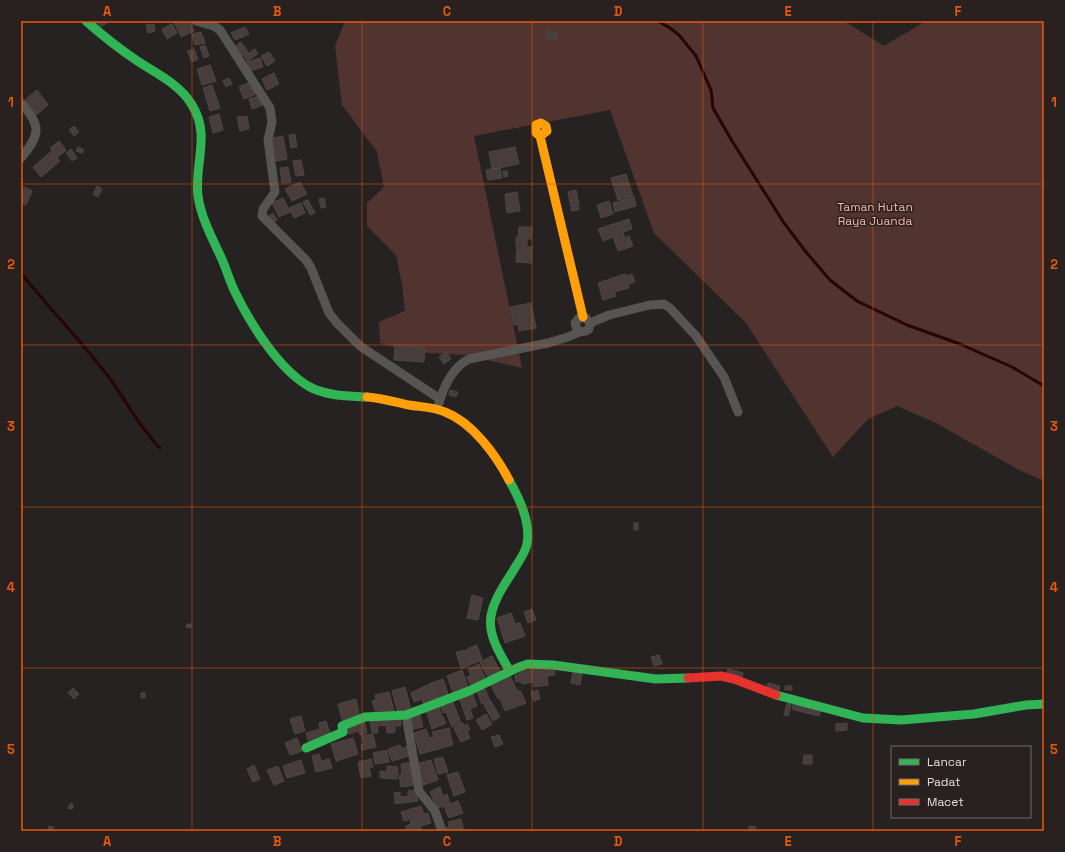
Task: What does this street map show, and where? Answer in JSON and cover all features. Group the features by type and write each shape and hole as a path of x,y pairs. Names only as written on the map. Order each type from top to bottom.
{"street":[{"path":"86,21 141,64 179,90 191,103 198,116 203,132 197,182 197,194 202,216 230,277 236,295 260,335 288,369 303,384 320,392 348,397 376,398 437,409 447,413 473,432 494,455 519,499 527,532 527,545 491,612 492,633 510,671"},
{"path":"196,21 214,26 220,30 270,108 272,122 268,140 274,192 263,209 262,216 306,260 311,268 329,313 337,323 360,346 440,399"},
{"path":"21,103 34,119 36,129 34,139 21,158"},
{"path":"540,136 586,320"},
{"path":"437,409 448,381 458,367 469,359 548,343 568,337 579,332 575,323 577,320 586,320 650,305 664,304 670,308 696,336 724,377 738,412"},
{"path":"306,748 343,732 342,726 365,717 406,715 469,691 528,664 553,665 656,679 721,676 734,679 772,694 862,718 945,717 974,714 1026,705 1044,704"},
{"path":"406,715 420,791 435,811 442,831"}],"green space":[{"name":"Taman Hutan Raya Juanda","path":"345,21 844,21 884,46 926,21 1044,21 1044,481 1019,470 936,423 897,406 868,419 833,457 746,323 654,233 610,110 474,136 522,368 465,355 412,352 380,343 379,322 405,311 402,284 396,255 367,226 367,203 384,187 377,152 342,105 335,46"}],"building":[{"path":"96,21 109,21 101,27"},
{"path":"189,21 194,31 181,37 174,22"},
{"path":"154,24 155,31 148,33 146,25"},
{"path":"172,24 177,33 167,39 162,29"},
{"path":"245,27 249,34 235,40 231,33"},
{"path":"548,30 558,34 556,40 546,37"},
{"path":"201,32 205,43 195,45 192,34"},
{"path":"241,42 248,52 241,57 234,47"},
{"path":"205,45 209,56 204,58 200,47"},
{"path":"194,49 198,59 192,62 187,51"},
{"path":"255,49 258,54 247,61 244,56"},
{"path":"269,52 275,61 267,66 261,56"},
{"path":"260,58 263,67 250,71 247,62"},
{"path":"210,65 216,81 202,85 197,69"},
{"path":"274,73 279,84 267,90 262,79"},
{"path":"229,78 232,84 226,87 223,81"},
{"path":"250,82 256,94 244,99 239,87"},
{"path":"212,85 220,108 210,111 203,88"},
{"path":"37,90 48,105 36,115 25,100"},
{"path":"259,96 262,105 252,109 249,99"},
{"path":"219,114 223,130 213,133 209,117"},
{"path":"247,116 249,129 240,131 237,117"},
{"path":"74,126 79,132 74,136 69,130"},
{"path":"295,134 297,147 291,148 289,135"},
{"path":"283,136 287,159 276,161 273,138"},
{"path":"59,141 66,150 58,157 50,148"},
{"path":"78,147 84,150 82,153 76,151"},
{"path":"515,147 519,164 492,169 489,152"},
{"path":"71,149 77,158 72,161 66,153"},
{"path":"52,151 60,161 41,177 33,167"},
{"path":"301,160 304,175 296,176 293,161"},
{"path":"288,167 291,182 282,183 280,168"},
{"path":"500,168 502,178 488,180 486,170"},
{"path":"503,171 507,171 508,176 504,177"},
{"path":"626,174 633,196 618,200 611,178"},
{"path":"300,182 307,194 292,201 285,189"},
{"path":"97,186 102,189 98,197 93,194"},
{"path":"24,187 32,191 26,205 21,203 21,193"},
{"path":"576,190 579,205 571,207 568,192"},
{"path":"517,192 520,211 507,213 505,194"},
{"path":"634,197 636,206 615,212 613,203"},
{"path":"283,198 290,212 279,217 272,203"},
{"path":"324,198 326,207 321,208 319,199"},
{"path":"308,200 315,213 310,215 303,202"},
{"path":"609,201 613,214 601,218 597,205"},
{"path":"301,203 305,213 294,218 289,208"},
{"path":"579,207 579,210 572,211 571,208"},
{"path":"273,213 277,220 271,224 267,217"},
{"path":"629,219 632,229 623,232 625,238 629,236 633,246 618,251 613,237 603,241 598,229"},
{"path":"519,227 532,227 531,239 527,239 527,247 532,247 531,263 516,262 516,237 518,238"},
{"path":"625,274 626,276 632,274 635,282 628,284 629,288 614,292 616,296 603,300 598,283"},
{"path":"531,303 536,328 519,331 518,324 514,325 510,307"},
{"path":"395,345 425,348 424,362 394,360"},
{"path":"446,352 451,359 444,364 439,357"},
{"path":"450,390 458,392 456,397 449,395"},
{"path":"634,523 638,523 638,530 634,530"},
{"path":"472,595 483,598 478,620 467,618"},
{"path":"532,609 536,620 528,623 524,612"},
{"path":"511,613 515,624 520,623 525,636 505,643 497,618"},
{"path":"187,624 191,624 191,628 186,627"},
{"path":"477,645 482,660 472,664 467,649"},
{"path":"466,650 471,665 461,668 456,652"},
{"path":"659,655 662,664 654,666 651,657"},
{"path":"492,656 500,671 488,677 480,662"},
{"path":"479,664 487,682 472,688 467,677 471,675 468,669"},
{"path":"554,666 555,675 547,676 548,685 534,687 534,682 522,684 521,681 516,682 515,675 520,674 519,672"},
{"path":"728,669 743,673 742,678 727,675"},
{"path":"462,670 469,689 454,695 447,676"},
{"path":"573,671 582,673 580,685 571,683"},
{"path":"509,674 517,690 498,699 490,683"},
{"path":"443,679 449,697 436,701 431,683"},
{"path":"431,683 436,701 424,705 422,699 414,702 411,693"},
{"path":"768,683 780,686 778,692 766,689"},
{"path":"785,686 792,686 792,690 785,690"},
{"path":"405,687 411,709 398,713 392,691"},
{"path":"484,687 490,701 482,704 476,690"},
{"path":"73,688 79,694 74,699 68,693"},
{"path":"520,690 526,703 505,711 500,699"},
{"path":"538,690 540,699 534,701 531,692"},
{"path":"389,692 394,711 375,711 372,701 376,700 375,695"},
{"path":"472,692 477,706 470,709 473,718 467,720 459,697"},
{"path":"141,693 145,693 145,698 141,698"},
{"path":"356,699 360,719 343,723 338,704"},
{"path":"452,700 461,723 452,727 446,712 443,713 440,705"},
{"path":"491,701 500,717 493,721 484,705"},
{"path":"794,702 808,706 806,713 792,709"},
{"path":"787,703 791,704 788,716 784,715"},
{"path":"438,705 441,714 429,719 425,710"},
{"path":"809,707 821,710 819,716 807,713"},
{"path":"486,714 492,724 482,730 476,720"},
{"path":"420,715 423,727 413,729 411,717"},
{"path":"442,715 446,723 432,729 429,720"},
{"path":"301,716 305,731 295,734 290,719"},
{"path":"400,717 401,726 395,726 395,732 387,733 386,725 377,726 378,733 372,733 370,720"},
{"path":"364,719 367,733 360,735 359,731 348,734 347,727"},
{"path":"326,721 331,736 309,743 306,733 320,729 319,723"},
{"path":"463,723 464,726 467,724 470,730 467,731 470,738 461,742 454,728"},
{"path":"847,723 847,730 836,731 836,724"},
{"path":"449,728 453,745 420,754 414,733 426,729 429,738 434,737 432,732"},
{"path":"373,734 376,747 362,750 361,745 364,744 362,736"},
{"path":"499,735 503,744 495,747 491,737"},
{"path":"297,738 302,751 290,755 285,743"},
{"path":"353,738 358,754 336,761 331,744"},
{"path":"400,745 402,749 409,746 412,755 392,761 388,749"},
{"path":"387,750 389,762 375,764 373,753"},
{"path":"319,754 321,761 329,759 332,768 316,772 312,756"},
{"path":"804,755 812,755 812,764 803,764"},
{"path":"443,757 448,772 438,774 434,759"},
{"path":"371,759 373,767 369,767 371,776 361,778 358,762"},
{"path":"301,760 305,773 287,778 283,766"},
{"path":"431,760 438,780 423,785 416,764"},
{"path":"412,762 416,785 401,787 399,775 402,774 401,764"},
{"path":"254,765 260,779 253,782 247,769"},
{"path":"278,766 284,781 274,785 267,770"},
{"path":"387,766 398,767 397,779 380,778 380,771 387,772"},
{"path":"458,772 465,792 454,796 447,775"},
{"path":"440,787 443,796 447,794 450,804 458,801 463,813 449,818 444,806 437,808 430,792"},
{"path":"416,790 418,801 395,804 394,793 400,792 400,797 408,796 408,791"},
{"path":"72,803 73,808 69,809 68,806"},
{"path":"421,806 424,814 428,813 431,823 420,826 422,831 407,831 406,826 411,824 410,819 404,821 401,812"},
{"path":"461,819 464,831 446,831 445,828 449,827 448,822"},
{"path":"49,826 54,827 53,831 48,831"},
{"path":"749,826 756,827 755,831 749,831"}],"waterway":[{"path":"658,21 679,35 696,56 711,90 713,108 732,141 784,223 830,280 857,301 907,325 960,344 1012,367 1044,386"},
{"path":"21,273 108,376 139,422 160,448"}],"traffic: fast":[{"path":"86,21 123,51 174,85 192,105 198,116 200,127 201,150 197,184 201,211 235,292 266,344 286,368 308,386 329,394 367,397"},
{"path":"509,480 517,494 526,519 528,536 527,544 523,555 497,598 490,620 491,631 495,642 510,671"},
{"path":"306,748 343,732 342,726 365,717 406,715 469,691 528,664 553,665 656,679 688,678"},
{"path":"776,695 863,718 901,720 974,714 1026,705 1044,704"}],"traffic: slow":[{"path":"540,136 547,131 546,126 541,123 536,125 536,133 540,136 583,317"},
{"path":"367,397 436,409 455,417 465,423 482,440 504,470 509,480"}],"traffic: jam":[{"path":"688,678 721,676 734,679 776,695"}]}
